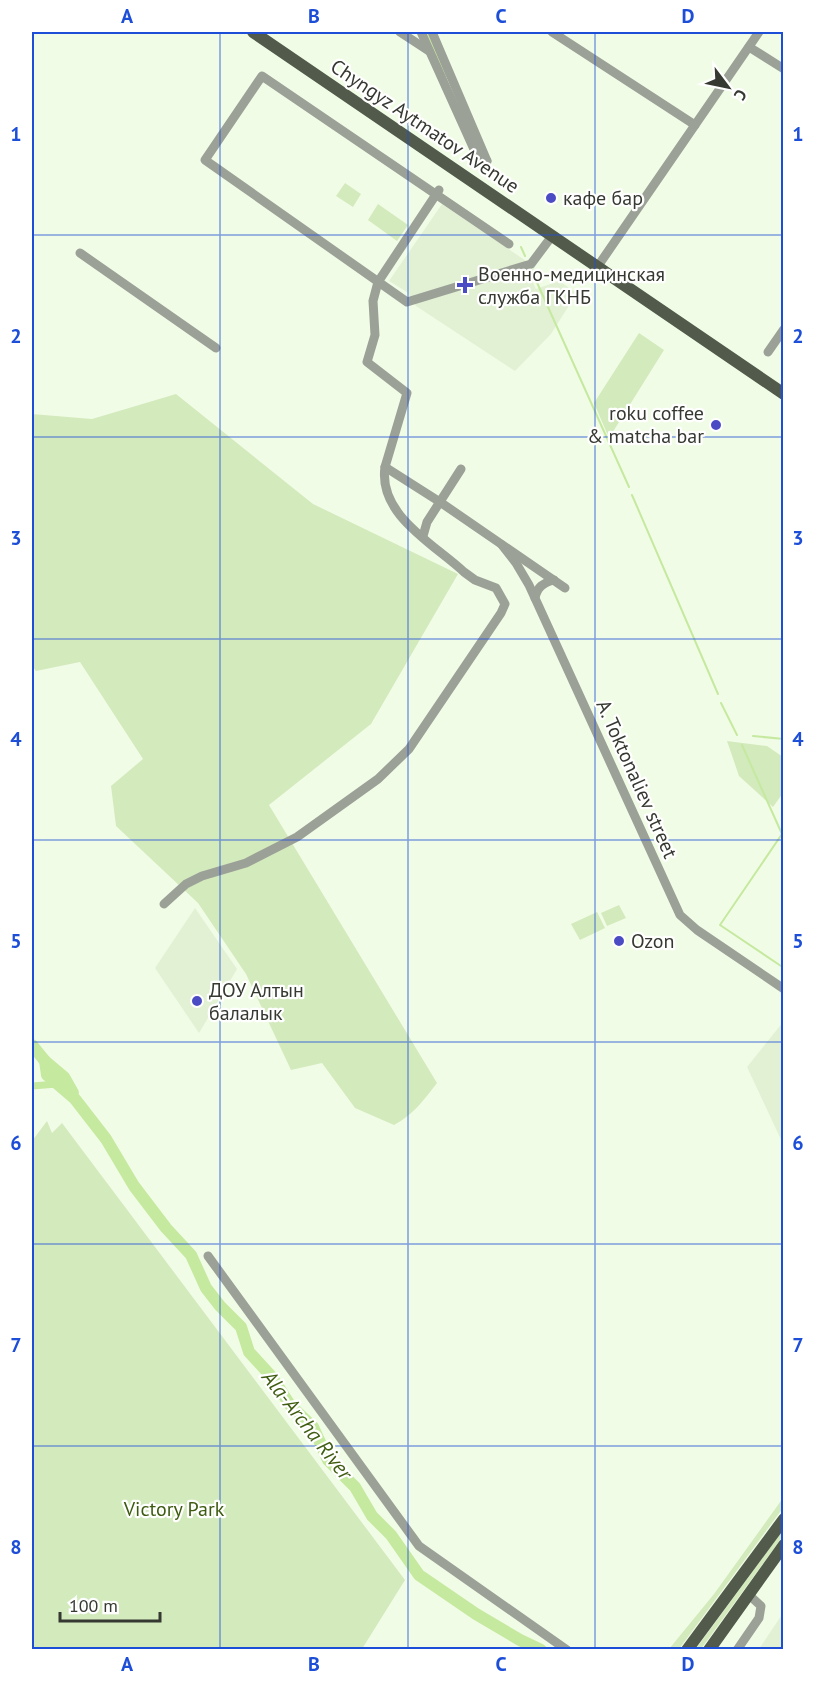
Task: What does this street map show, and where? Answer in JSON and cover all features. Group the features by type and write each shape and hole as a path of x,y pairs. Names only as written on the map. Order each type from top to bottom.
{"main road":[{"name":"Chyngyz Aytmatov Avenue","path":"253,32 783,394"},
{"path":"687,1650 783,1519"},
{"path":"709,1650 783,1545"}],"street":[{"path":"400,32 430,53"},
{"path":"421,32 477,156 484,159 432,32"},
{"path":"552,32 695,125"},
{"path":"598,266 759,32"},
{"path":"748,47 783,69"},
{"path":"509,244 438,193 262,76 205,160 407,303 531,264 552,236"},
{"path":"164,903 186,884 202,876 246,863 297,837 378,779 409,749 505,604 496,588 488,583 475,580 464,572 399,516 387,496 383,479 384,467 407,393 367,362 375,335 373,301 378,282 438,193"},
{"path":"80,253 216,348"},
{"path":"768,352 783,329"},
{"path":"384,467 440,502 565,588"},
{"path":"423,536 427,522 461,470"},
{"name":"A. Toktonaliev street","path":"502,545 523,574 535,598 677,910 697,930 783,989"},
{"path":"535,598 536,592 542,585 554,580"},
{"path":"208,1256 418,1546 567,1650"},
{"path":"737,1650 761,1613 761,1606 748,1594"}],"shaded area":[{"name":"Военно-медицинская служба ГКНБ","path":"442,204 535,267 530,276 536,289 559,281 577,293 551,334 515,371 416,306 407,292 389,281"},
{"name":"ДОУ Алтын балалык","path":"195,908 237,969 199,1033 155,968"},
{"path":"783,1022 783,1144 747,1067"},
{"path":"783,1613 783,1649 759,1649"}],"green space":[{"path":"345,183 361,194 353,207 336,196"},
{"path":"378,204 408,225 397,241 368,220"},
{"path":"639,333 664,350 609,438 594,403"},
{"path":"176,394 313,504 458,574 371,724 269,805 437,1083 413,1112 394,1125 355,1108 322,1063 291,1070 246,974 198,903 116,826 111,786 143,759 80,662 36,671 32,666 32,414 92,419"},
{"path":"727,741 767,746 783,757 783,793 773,807 739,776"},
{"path":"619,905 626,918 607,926 601,913"},
{"path":"597,912 605,928 580,940 571,924"},
{"name":"Victory Park","path":"47,1121 52,1133 62,1123 405,1580 362,1649 32,1649 32,1141"},
{"path":"783,1498 783,1508 679,1649 669,1649 714,1594"},
{"path":"783,1530 783,1536 701,1649 695,1650"}],"waterway":[{"path":"426,32 446,75"},
{"path":"521,247 525,256"},
{"path":"530,267 629,487"},
{"path":"632,495 718,694"},
{"path":"721,703 737,735"},
{"path":"753,736 784,739"},
{"path":"742,745 782,834 720,925 784,968"},
{"name":"Ala-Archa River","path":"32,1045 45,1061 47,1075 75,1099 106,1139 134,1186 166,1228 191,1255 206,1288 241,1327 249,1352 272,1377 290,1405 313,1427 328,1460 355,1487 372,1516 391,1535 419,1575 476,1614 541,1650"},
{"path":"45,1061 64,1077 73,1093"},
{"path":"32,1086 57,1084"}],"place":[{"name":"кафе бар","path":"551,198"},
{"name":"Военно-медицинская служба ГКНБ","path":"465,285"},
{"name":"roku coffee & matcha bar","path":"716,425"},
{"name":"Ozon","path":"619,941"},
{"name":"ДОУ Алтын балалык","path":"197,1001"}]}
